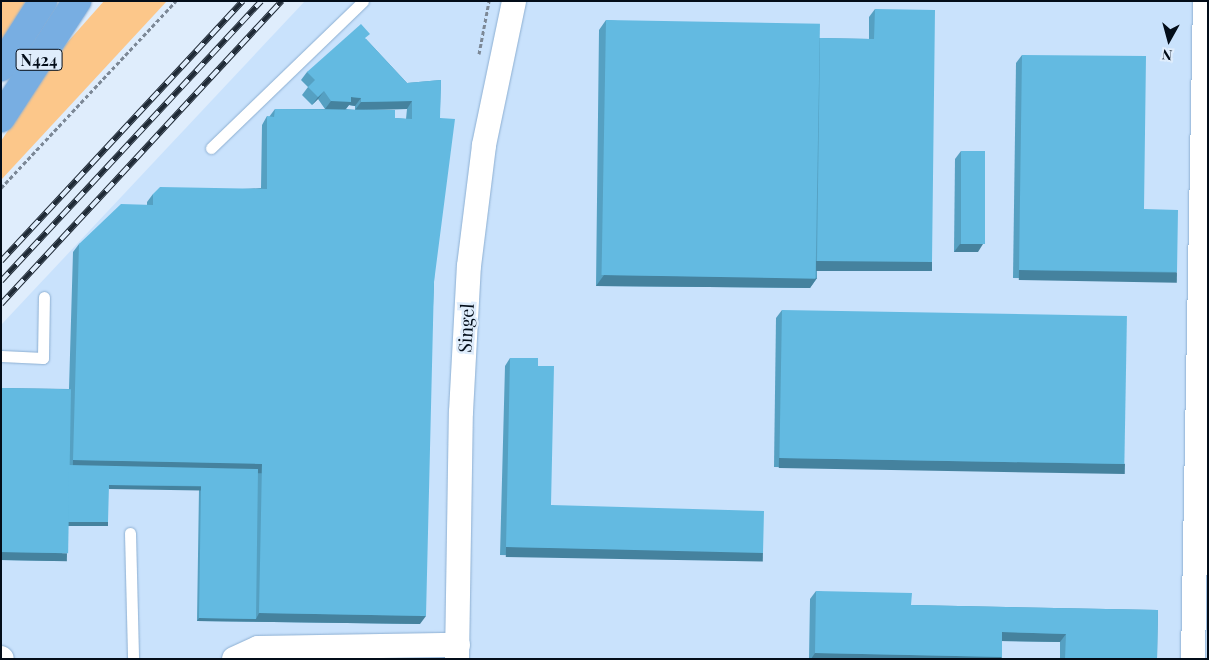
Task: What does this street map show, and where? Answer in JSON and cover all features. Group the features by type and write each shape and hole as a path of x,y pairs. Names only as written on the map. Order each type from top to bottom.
{"highway":[{"name":"N424","path":"1,68 44,1"},
{"name":"N424","path":"1,118 77,1"}],"street":[{"name":"Singel","path":"457,652 461,412 470,266 484,145 514,1"},
{"path":"1192,659 1203,309 1204,1"},
{"path":"234,659 258,648 457,652"}],"lane":[{"path":"211,148 363,1"},
{"path":"1,356 44,358 44,297"},
{"path":"130,533 133,659"}],"path":[{"path":"1,188 176,1"}],"shaded area":[{"path":"1,1 26,1 1,46"},
{"path":"104,1 167,1 1,180 1,141 65,45"},
{"path":"305,1 1208,1 1208,659 1,659 1,325"}],"building":[{"path":"875,9 935,10 932,262 817,261 820,38 874,39"},
{"path":"606,20 820,24 816,279 602,275"},
{"path":"361,24 370,34 365,38 407,83 441,80 440,118 455,119 434,282 426,616 259,613 262,464 73,460 79,244 121,204 153,205 153,194 160,187 267,189 267,116 274,117 275,109 395,110 395,118 412,119 412,101 361,102 361,98 351,97 351,102 331,101 324,91 318,97 308,87 315,80 307,72"},
{"path":"1022,55 1146,56 1144,209 1178,210 1177,272 1019,270"},
{"path":"961,151 985,151 985,244 961,244"},
{"path":"782,310 1127,316 1124,464 779,458"},
{"path":"510,358 538,358 538,366 554,366 551,505 764,511 763,553 506,547"},
{"path":"1,388 71,389 68,553 1,552"},
{"path":"69,465 258,469 256,619 199,618 201,486 109,485 108,522 68,522"},
{"path":"816,591 912,593 911,605 1158,610 1157,659 1065,659 1066,634 1002,632 1002,657 815,653"}],"railway":[{"path":"1,261 243,1"},
{"path":"1,281 261,1"},
{"path":"1,304 282,1"}]}
